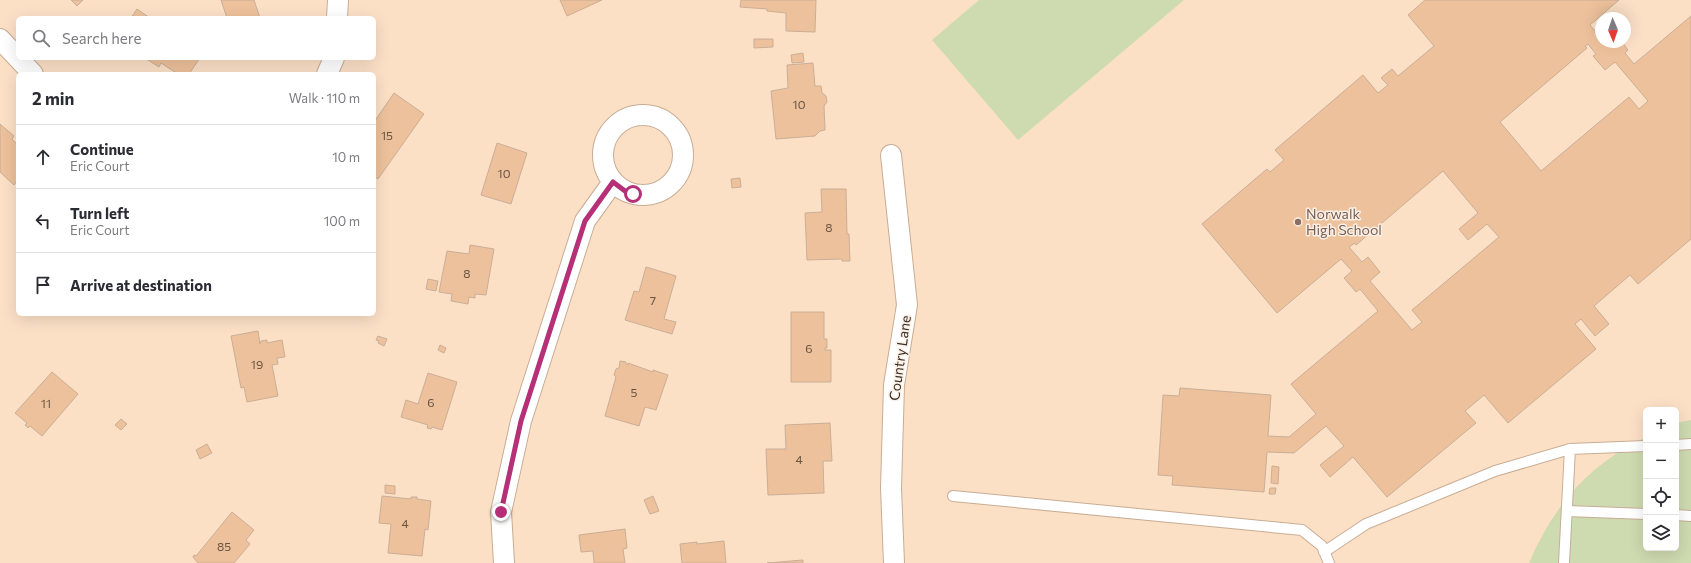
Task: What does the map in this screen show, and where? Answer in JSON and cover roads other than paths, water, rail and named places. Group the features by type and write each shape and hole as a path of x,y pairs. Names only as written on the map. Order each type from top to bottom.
{"street":[{"path":"337,16 338,0"},
{"path":"0,39 16,56"},
{"path":"19,60 30,72"},
{"path":"328,72 333,60"},
{"name":"Country Lane","path":"891,155 907,305 894,385 891,488 894,563"},
{"path":"504,563 501,512 521,421 585,221 613,182"}],"lane":[{"path":"1679,445 1691,444"},
{"path":"1324,552 1366,524 1495,471 1570,450 1643,446"},
{"path":"1564,563 1570,450"},
{"path":"953,496 1302,530 1322,546 1329,563"},
{"path":"1566,511 1643,514"},
{"path":"1679,515 1691,516"}],"place":[{"name":"Norwalk High School","path":"1298,222"}]}
